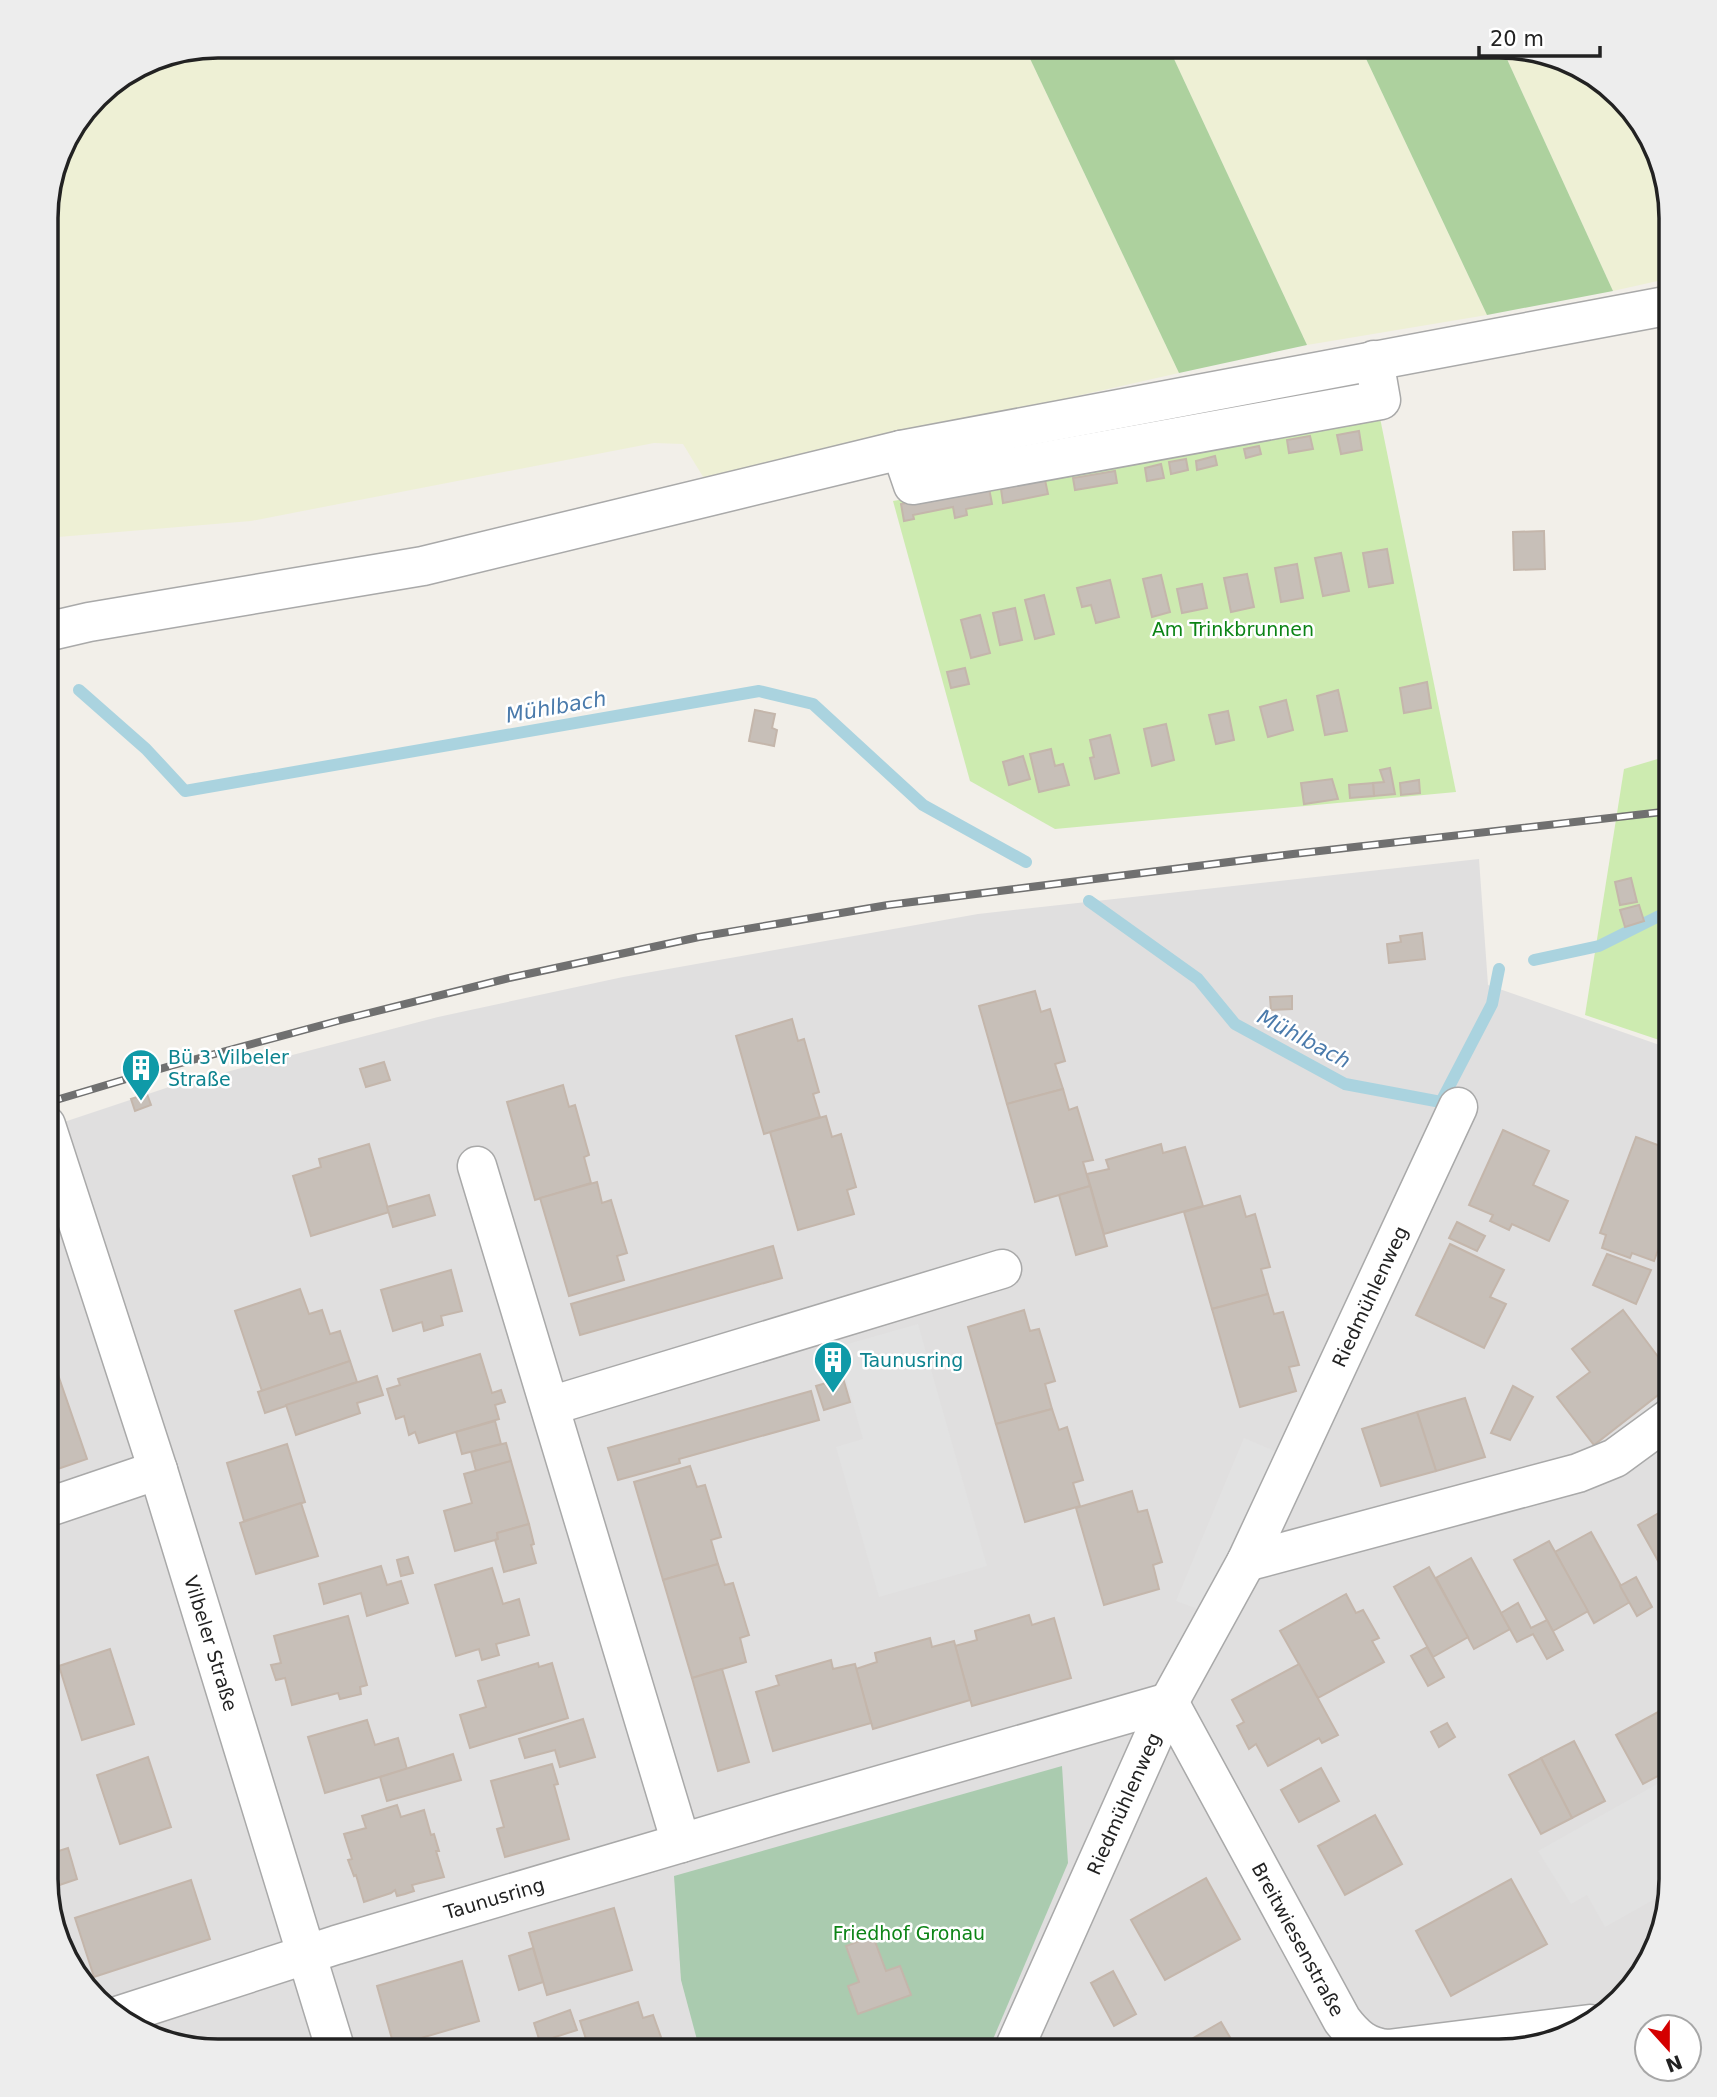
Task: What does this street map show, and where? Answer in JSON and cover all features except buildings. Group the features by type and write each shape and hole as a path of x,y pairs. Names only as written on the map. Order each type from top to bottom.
{"street":[{"path":"58,629 423,566 907,467 1374,360 1659,307"},
{"path":"907,467 1381,400 1374,360"},
{"name":"Riedmühlenweg","path":"1019,2039 1169,1702 1246,1562 1458,1107"},
{"name":"Vilbeler Straße","path":"58,1162 158,1470 332,2039"},
{"path":"477,1166 681,1843"},
{"path":"550,1406 1002,1269"},
{"path":"1246,1562 1578,1474 1615,1458 1659,1429"},
{"path":"58,1504 158,1470"},
{"name":"Taunusring","path":"129,2012 308,1954 1169,1702"},
{"name":"Breitwiesenstraße","path":"1169,1702 1342,2020 1359,2039"},
{"name":"Breitwiesenstraße","path":"1469,2039 1558,2028"}],"shaded area":[{"path":"1479,859 1488,985 1659,1045 1659,1879 1658,1900 1651,1931 1643,1950 1620,1985 1605,2000 1570,2023 1541,2034 1499,2039 218,2039 197,2038 166,2031 147,2023 112,2000 97,1985 74,1950 63,1921 59,1900 58,1124 169,1087 438,1017 623,977 978,914"},
{"path":"918,1324 987,1566 879,1597 836,1447 863,1439 837,1347"},
{"path":"1244,1438 1293,1459 1217,1616 1176,1601"},
{"path":"1659,1783 1658,1897 1605,1927 1587,1895 1571,1904 1538,1851"}],"green space":[{"path":"207,58 1030,58 1179,373 705,480 683,444 654,443 251,521 58,537 58,207 63,176 79,138 91,120 120,91 147,74 187,61"},
{"path":"1030,58 1174,58 1307,345 1179,373"},
{"path":"1174,58 1366,58 1487,315 1307,345"},
{"path":"1366,58 1506,58 1613,291 1487,315"},
{"path":"1506,58 1541,63 1579,79 1605,97 1620,112 1643,147 1651,166 1658,197 1659,281 1613,291"},
{"name":"Am Trinkbrunnen","path":"1380,418 1456,792 1055,829 970,781 893,501"},
{"path":"1659,759 1659,1040 1585,1015 1624,769"},
{"name":"Friedhof Gronau","path":"1062,1766 1068,1863 993,2039 697,2039 681,1980 674,1876"}],"waterway":[{"name":"Mühlbach","path":"79,690 146,749 185,791 759,691 813,704 923,805 1026,862"},
{"name":"Mühlbach","path":"1089,901 1198,979 1235,1024 1345,1084 1441,1102 1492,1004 1499,969"},
{"name":"Mühlbach","path":"1534,960 1599,946 1659,916"}],"railway":[{"path":"58,1099 341,1020 509,978 699,937 888,905 1293,854 1659,812"}],"place":[{"name":"Bü 3 Vilbeler Straße","path":"141,1102"},
{"name":"Taunusring","path":"833,1394"}]}
